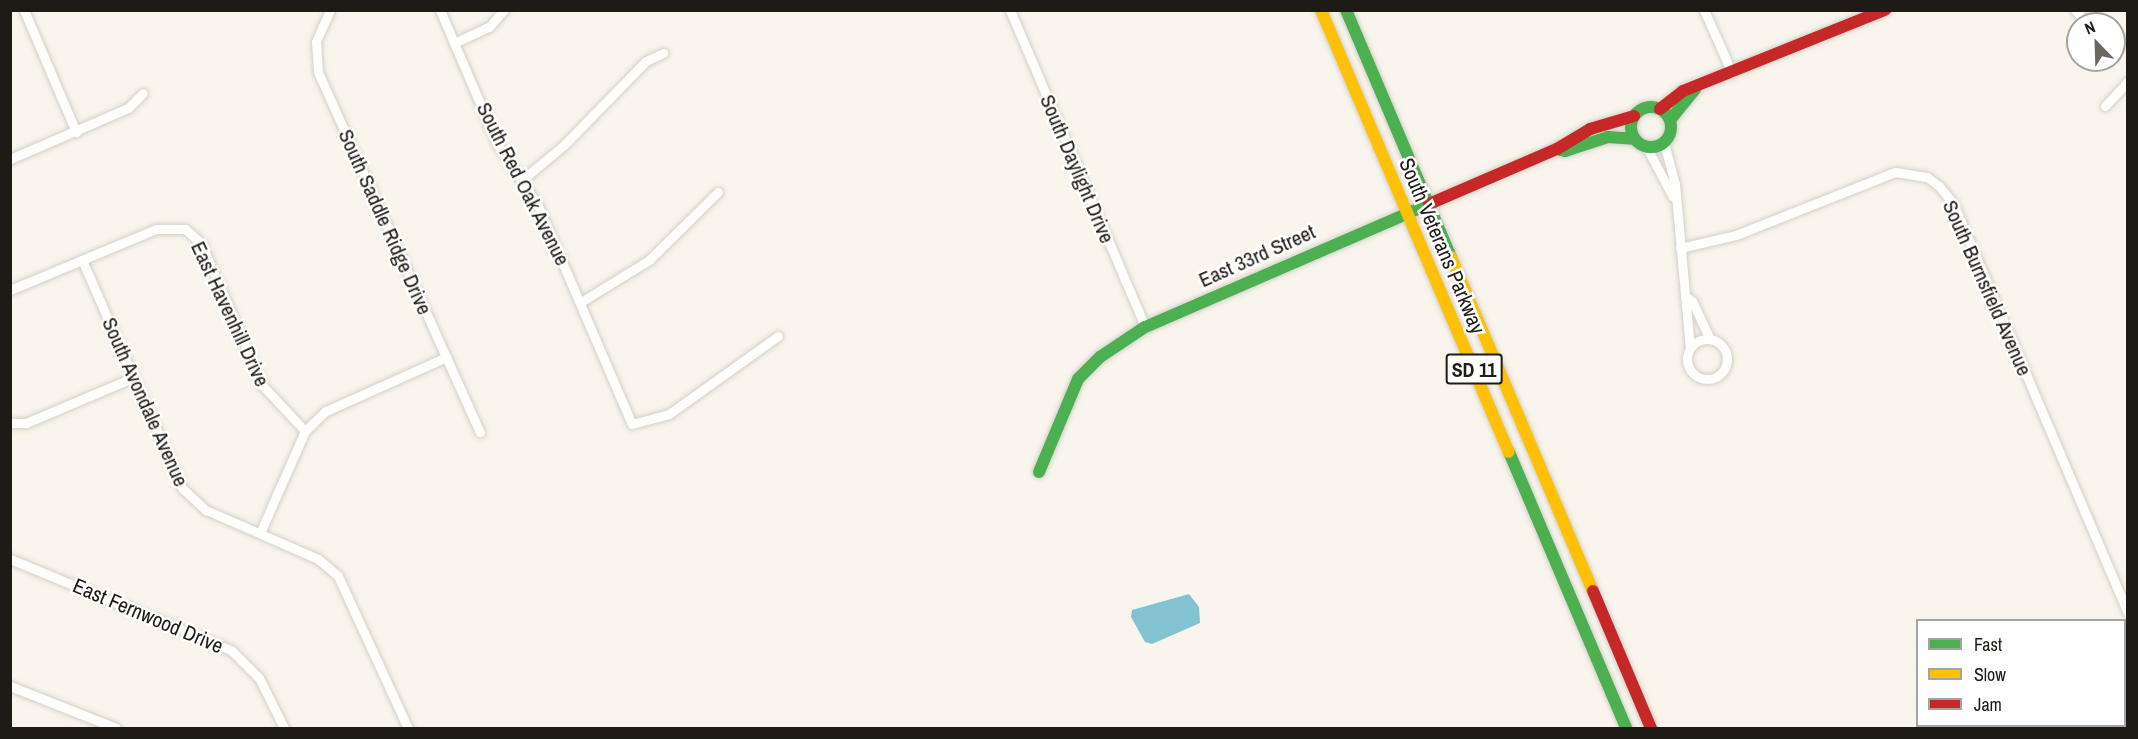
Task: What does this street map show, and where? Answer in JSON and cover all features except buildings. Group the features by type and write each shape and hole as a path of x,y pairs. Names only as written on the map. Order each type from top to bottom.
{"main road":[{"name":"South Veterans Parkway","path":"1321,10 1626,729"},
{"name":"South Veterans Parkway","path":"1346,10 1430,203 1651,729"},
{"name":"East 33rd Street","path":"1039,472 1078,379 1100,357 1145,327 1557,149 1590,129 1634,116 1646,107 1660,109 1683,91 1732,74 1885,10"},
{"path":"1634,116 1634,139 1647,148 1664,143 1670,134 1670,120 1695,88"},
{"path":"1660,109 1670,120"},
{"name":"East 33rd Street","path":"1557,149 1565,151 1608,137 1634,139"}],"street":[{"path":"24,10 76,132"},
{"name":"South Saddle Ridge Drive","path":"330,10 316,42 318,72 480,432"},
{"name":"South Red Oak Avenue","path":"441,10 498,145 523,179 581,302 632,424 669,414 778,336"},
{"path":"454,42 489,27 504,10"},
{"name":"South Daylight Drive","path":"1010,10 1145,327"},
{"path":"1704,10 1732,74"},
{"path":"523,179 564,145 646,61 663,53"},
{"path":"2105,106 2127,81"},
{"path":"10,159 128,108 143,93"},
{"path":"1664,143 1675,184 1673,197 1690,348 1687,361 1692,372 1703,379 1716,377 1725,368 1726,355 1710,339 1692,301 1685,296"},
{"path":"1647,148 1673,197"},
{"name":"South Burnsfield Avenue","path":"1680,248 1736,235 1895,172 1927,177 1953,203 2127,613"},
{"path":"581,302 649,260 718,192"},
{"name":"East Havenhill Drive","path":"10,290 156,229 177,226 193,234 207,254 262,385 305,431"},
{"name":"South Avondale Avenue","path":"82,260 182,488 206,510 318,559 338,576 408,729"},
{"path":"1690,348 1710,339"},
{"path":"260,533 305,431 326,411 446,357"},
{"path":"10,423 26,423 132,378"},
{"name":"East Fernwood Drive","path":"10,560 231,650 258,678 284,729"},
{"path":"10,686 116,729"}],"water":[{"path":"1189,594 1199,607 1200,623 1152,644 1145,642 1131,617 1132,610"}],"traffic: fast":[{"path":"1346,10 1451,257"},
{"path":"1670,120 1695,89"},
{"path":"1651,107 1659,108 1665,113 1670,119 1671,127 1670,135 1665,141 1659,146 1651,147 1643,146 1637,141 1632,135 1631,127 1632,119 1637,113 1643,108 1651,107"},
{"path":"1557,149 1565,151 1608,137 1634,139"},
{"path":"1039,472 1078,379 1100,357 1145,327 1429,204"},
{"path":"1509,452 1626,728"}],"traffic: slow":[{"path":"1321,10 1509,452"},
{"path":"1451,257 1593,591"}],"traffic: jam":[{"path":"1660,109 1683,91 1885,10"},
{"path":"1429,204 1557,149 1590,129 1634,116"},
{"path":"1593,591 1651,728"}]}
